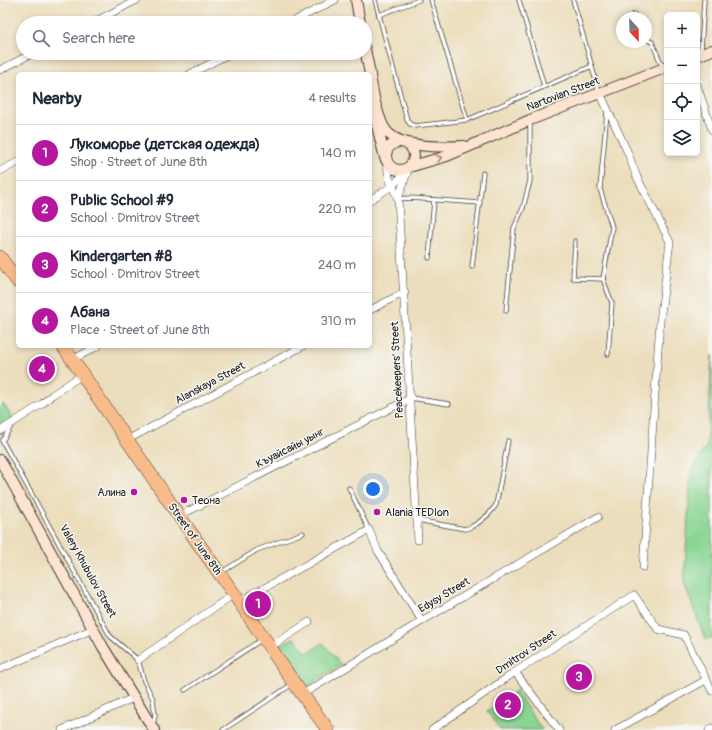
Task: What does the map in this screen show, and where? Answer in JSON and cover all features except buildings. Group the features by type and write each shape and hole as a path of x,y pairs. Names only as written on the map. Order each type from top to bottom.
{"highway":[{"path":"0,257 16,276"},
{"name":"Street of June 8th","path":"64,348 294,683 328,730"}],"street":[{"path":"106,16 137,0"},
{"path":"304,16 335,0"},
{"path":"356,0 359,16"},
{"path":"700,55 712,50"},
{"path":"0,70 19,60"},
{"path":"194,72 217,60"},
{"path":"367,60 369,72"},
{"name":"Nartovian Street","path":"469,146 447,147 396,143 391,145 386,153 386,160 390,166 399,170 447,156 530,120 664,68"},
{"path":"372,89 375,103 385,129 392,137 406,143 413,152 414,156 409,167 392,186 372,199"},
{"path":"600,93 628,153 636,175 670,242 660,321 643,567"},
{"path":"700,94 712,130"},
{"path":"375,103 375,118 389,178 398,199"},
{"path":"0,171 16,163"},
{"path":"398,199 409,167"},
{"path":"381,194 389,178"},
{"name":"Peacekeepers' Street","path":"398,199 405,292 418,540"},
{"path":"372,309 405,292"},
{"path":"72,360 94,348"},
{"name":"Alanskaya Street","path":"127,440 299,348"},
{"path":"0,431 42,404 52,395 82,375"},
{"name":"Къуайсайы уынг","path":"179,516 410,398"},
{"path":"0,460 93,629 133,698 153,729"},
{"name":"Edysy Street","path":"303,694 422,621 598,517"},
{"path":"138,660 237,598 368,530 378,551 422,621"},
{"name":"Dmitrov Street","path":"432,730 516,672 634,595 658,629 684,635 706,680"},
{"path":"267,643 309,622"},
{"path":"0,669 93,629"},
{"path":"516,672 559,730"},
{"path":"615,730 706,680 712,691"},
{"path":"62,730 133,698"}],"lane":[{"path":"375,0 407,120 410,124 415,126 467,120 592,66"},
{"path":"379,15 418,0"},
{"path":"431,0 467,120"},
{"path":"519,0 544,86"},
{"path":"574,0 600,93"},
{"path":"700,50 704,0"},
{"path":"652,42 664,66"},
{"path":"608,109 600,189 612,227 603,279 612,303 608,354"},
{"path":"506,310 514,228 523,208 530,181 530,120"},
{"path":"472,267 483,173"},
{"path":"398,199 410,198 480,203"},
{"path":"429,258 434,200"},
{"path":"575,241 573,278 603,279"},
{"path":"410,398 449,404"},
{"name":"Valery Khubulov Street","path":"13,422 2,441 110,636 138,660"},
{"path":"417,520 465,529 471,528 489,514 496,505 508,441"},
{"path":"348,488 368,530"},
{"path":"219,573 257,550 303,533"},
{"path":"185,690 267,643"},
{"path":"138,660 144,681 153,699 155,715 153,729"},
{"path":"223,730 294,683"}],"green space":[{"path":"712,355 712,638 705,639 684,583 691,470 707,446"},
{"path":"3,404 14,419 0,427 0,406"},
{"path":"294,638 307,653 323,643 341,665 303,689 274,647"},
{"path":"516,691 542,730 500,730 487,711"}],"place":[{"name":"Абана","path":"42,369"},
{"name":"Алина","path":"134,492"},
{"name":"Теона","path":"184,500"},
{"name":"Alania ТEDIon","path":"377,512"},
{"name":"Лукоморье (детская одежда)","path":"258,604"},
{"name":"Kindergarten #8","path":"579,677"},
{"name":"Public School #9","path":"508,705"}]}
